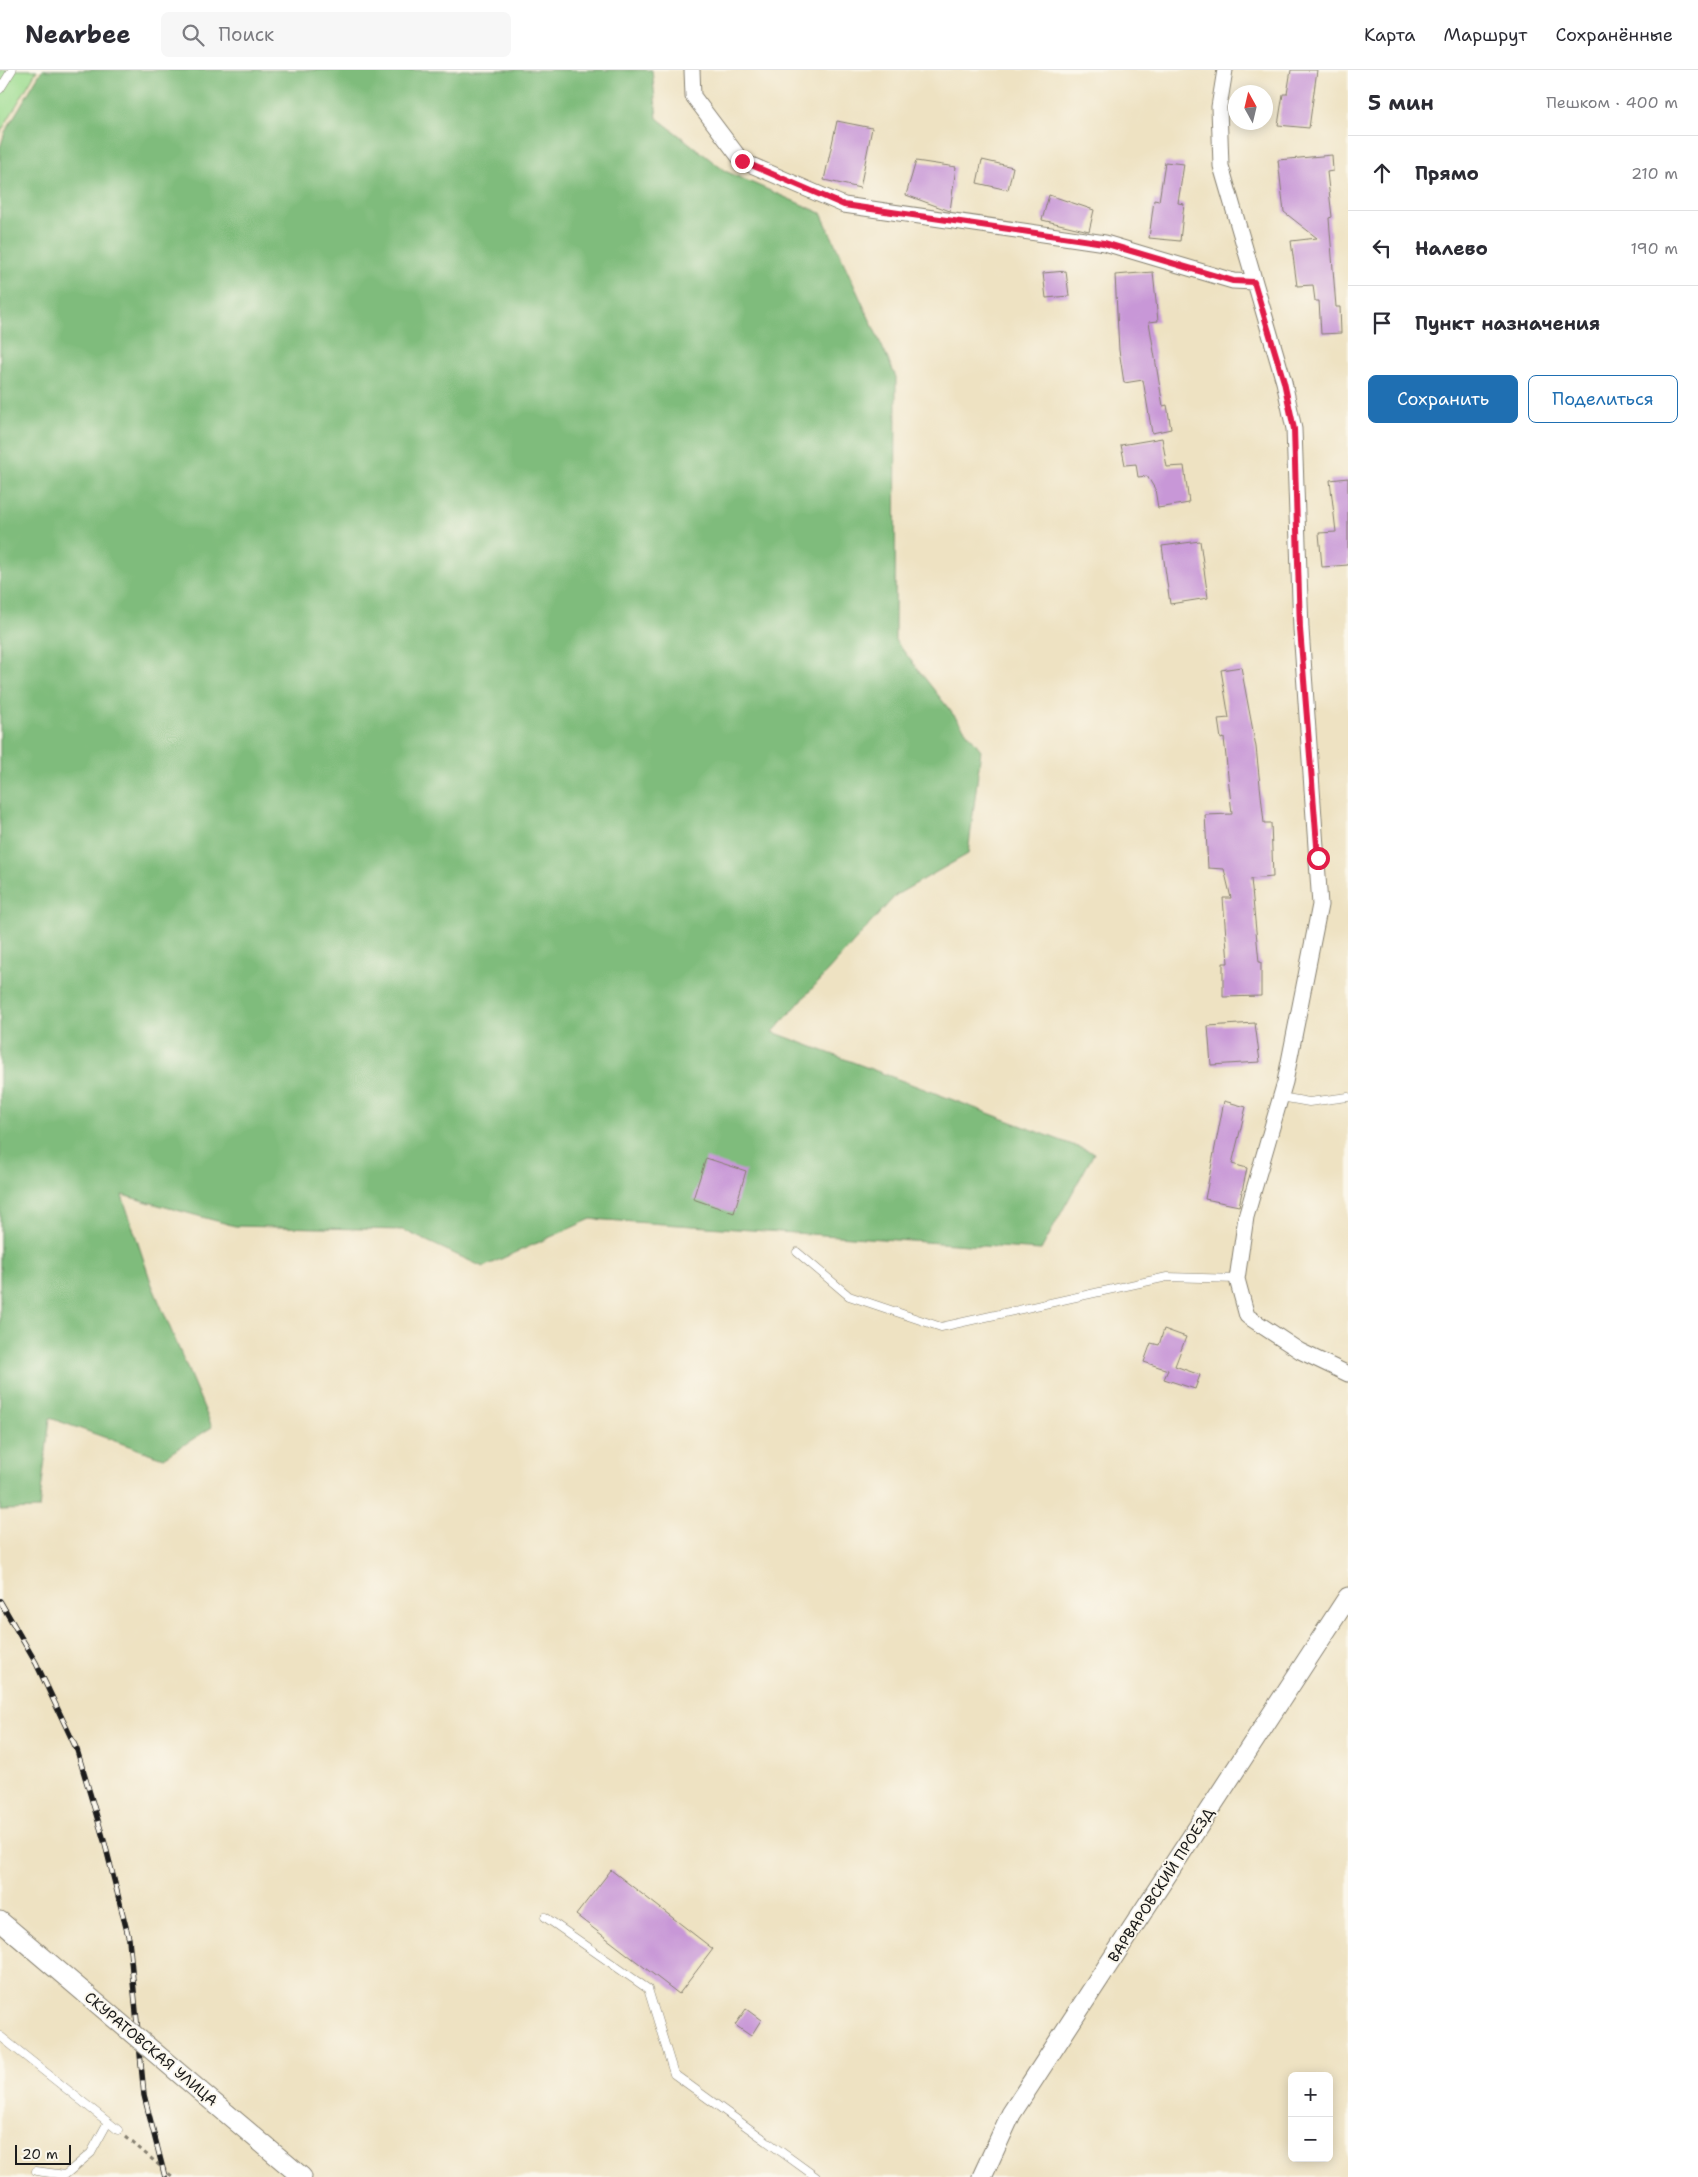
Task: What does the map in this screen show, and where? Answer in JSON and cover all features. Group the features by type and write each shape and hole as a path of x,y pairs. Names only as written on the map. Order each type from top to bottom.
{"street":[{"path":"692,70 693,96 742,161 844,205 1104,243 1233,281 1254,282"},
{"path":"1225,70 1219,107 1221,166 1284,382 1294,429 1300,629 1320,905 1280,1097 1246,1217 1237,1279 1247,1316 1300,1351 1348,1374"},
{"name":"ВАРВАРОВСКИЙ ПРОЕЗД","path":"982,2177 1011,2114 1348,1597"},
{"name":"СКУРАТОВСКАЯ УЛИЦА","path":"0,1921 302,2177"}],"lane":[{"path":"0,89 12,70"},
{"path":"1280,1097 1309,1102 1348,1097"},
{"path":"797,1252 849,1296 941,1327 1167,1278 1237,1279"},
{"path":"545,1917 648,1989 674,2074 816,2177"},
{"path":"0,2036 118,2130"},
{"path":"36,2171 65,2175 91,2153 108,2122"}],"path":[{"path":"118,2130 173,2177"}],"green space":[{"path":"0,70 37,70 0,133"},
{"path":"42,70 652,70 657,118 725,171 821,213 896,377 895,640 981,750 968,854 896,895 773,1032 1094,1153 1041,1250 591,1219 483,1267 403,1230 235,1226 122,1195 152,1285 212,1427 163,1458 50,1418 39,1509 0,1510 0,148 5,132"}],"building":[{"path":"1291,70 1317,70 1309,128 1278,125 1283,94 1287,94"},
{"path":"837,121 872,128 860,188 824,180"},
{"path":"1332,155 1333,171 1327,172 1332,217 1329,218 1336,307 1340,307 1341,333 1321,334 1319,301 1315,301 1313,285 1297,286 1291,241 1317,238 1284,212 1278,160"},
{"path":"982,160 1013,167 1008,190 977,183"},
{"path":"916,161 956,167 950,211 906,195"},
{"path":"1165,162 1184,164 1178,203 1184,204 1180,241 1149,238 1154,200 1159,201"},
{"path":"1049,195 1094,210 1089,231 1042,220"},
{"path":"1066,271 1069,296 1046,298 1043,273"},
{"path":"1153,272 1158,321 1149,322 1163,406 1167,405 1171,429 1152,433 1143,380 1124,383 1119,350 1115,275"},
{"path":"1162,438 1167,467 1184,466 1189,503 1158,508 1155,489 1147,476 1138,477 1136,464 1125,465 1121,445"},
{"path":"1348,478 1348,565 1322,567 1319,533 1336,532 1330,480"},
{"path":"1200,541 1208,598 1170,604 1162,546"},
{"path":"1241,667 1256,747 1264,823 1271,823 1273,877 1251,879 1259,962 1261,962 1261,996 1223,997 1223,963 1228,963 1223,898 1231,898 1224,869 1208,868 1205,815 1232,814 1224,738 1221,739 1218,719 1229,718 1221,670"},
{"path":"1255,1023 1260,1062 1211,1065 1208,1026"},
{"path":"1224,1101 1246,1107 1232,1164 1247,1168 1239,1206 1205,1199"},
{"path":"706,1158 746,1171 734,1213 693,1199"},
{"path":"1164,1329 1186,1337 1175,1366 1200,1375 1195,1389 1164,1379 1168,1370 1144,1362 1151,1343 1159,1345"},
{"path":"611,1870 713,1949 679,1994 576,1915"},
{"path":"746,2009 761,2020 751,2036 735,2025"}],"railway":[{"path":"0,1601 36,1663 77,1750 105,1844 129,1939 144,2095 165,2177"}],"route":[{"path":"742,161 844,205 1104,243 1233,281 1254,282 1284,382 1294,429 1300,629 1318,858"}]}
